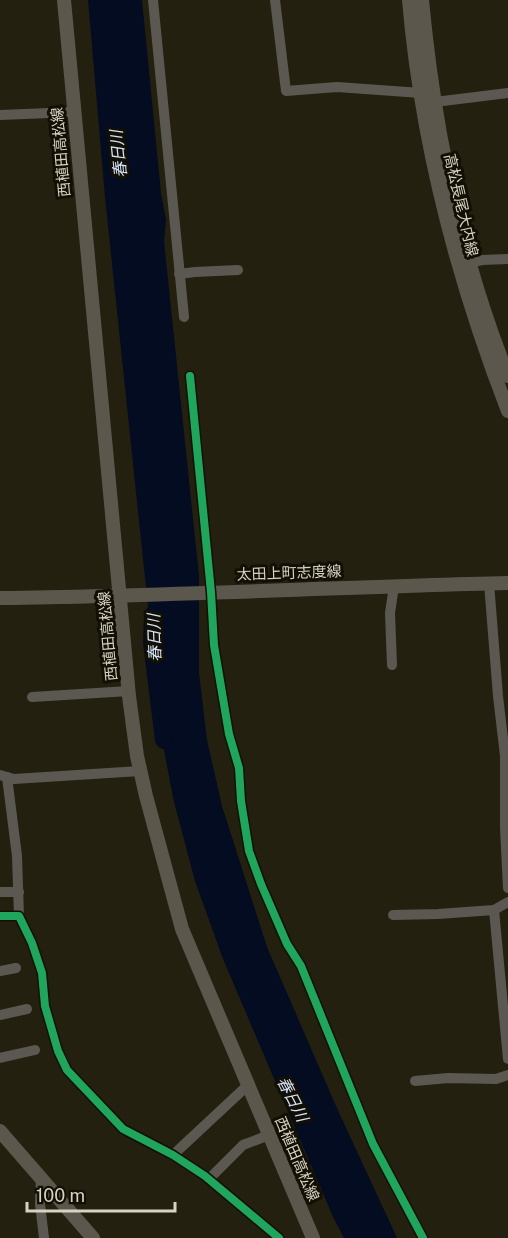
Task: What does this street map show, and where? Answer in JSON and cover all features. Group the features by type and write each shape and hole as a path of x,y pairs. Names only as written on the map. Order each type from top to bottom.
{"main road":[{"name":"西植田高松線","path":"63,0 73,112 127,597 129,691 140,771 182,929 314,1238"},
{"name":"高松長尾大内線","path":"409,0 421,93 435,171 464,264 492,369 508,411"},
{"name":"高松長尾大内線","path":"422,0 435,102 464,264 508,376"},
{"name":"太田上町志度線","path":"0,598 127,597 209,592 508,583"},
{"path":"0,1131 93,1238"}],"street":[{"path":"153,0 184,317"},
{"path":"275,0 286,91 337,87 421,93 435,102 508,93"},
{"path":"0,115 73,112"},
{"path":"464,264 508,259"},
{"path":"179,274 238,270"},
{"path":"190,376 214,645 219,683 239,768 241,801 249,851 287,944 301,966 373,1144 423,1238"},
{"path":"489,583 505,756 508,888"},
{"path":"392,665 390,613 394,586"},
{"path":"32,697 129,691"},
{"path":"140,771 14,779 3,776 19,892 19,916 32,943 42,973 45,1006 58,1052 67,1070 123,1129 172,1155 209,1179 279,1238"},
{"path":"0,892 19,892"},
{"path":"393,915 494,910 508,902"},
{"path":"494,910 508,1059"},
{"path":"0,916 19,916"},
{"path":"0,971 16,968"},
{"path":"0,1015 27,1009"},
{"path":"0,1058 35,1050"},
{"path":"415,1081 496,1078 508,1075"},
{"path":"172,1155 248,1085"},
{"path":"209,1179 243,1145 269,1136"},
{"path":"40,1178 44,1238"}],"water":[{"path":"88,0 142,0 161,193 166,220 164,241 199,576 199,673 207,740 222,806 267,947 336,1106 397,1238 344,1238 333,1217 223,959 195,881 174,802 162,740 105,197"}],"waterway":[{"name":"春日川","path":"153,615 152,643 164,740"}],"cycle path":[{"path":"190,376 214,645 229,734 239,768 241,801 249,851 287,944 301,966 373,1144 423,1238"},
{"path":"0,916 19,916 32,943 42,973 45,1006 58,1051 67,1070 123,1129 173,1155 205,1176 279,1238"}]}
